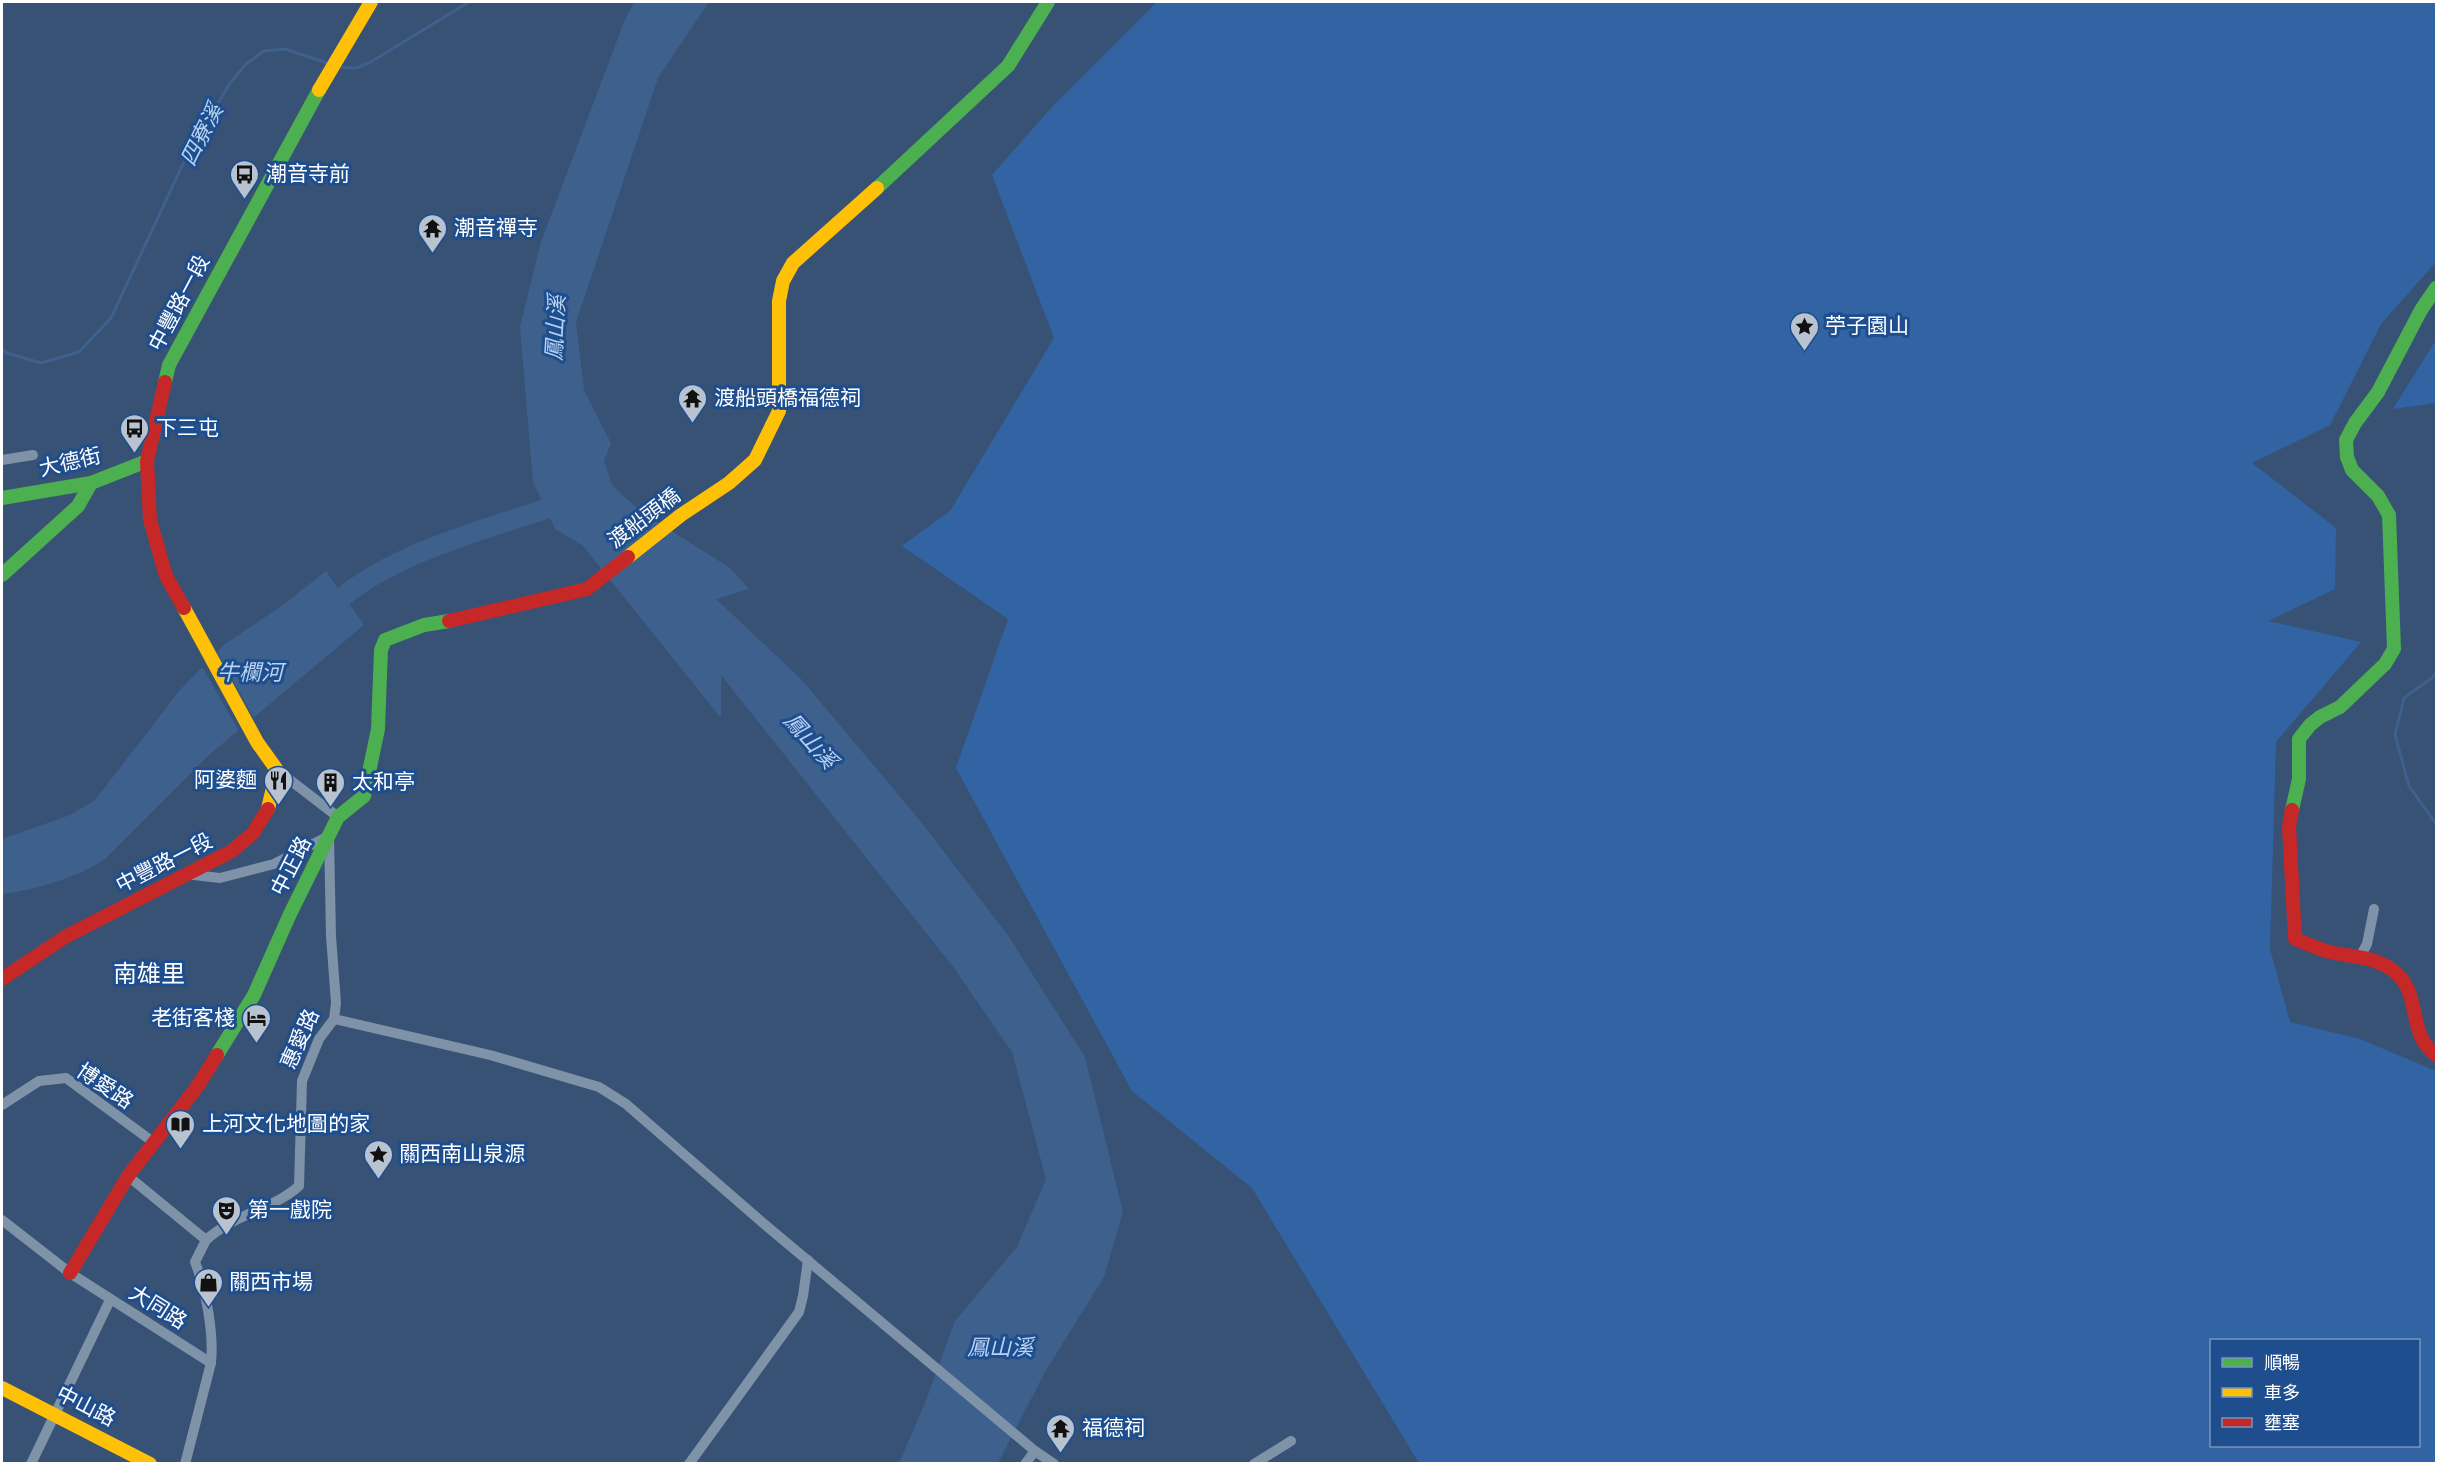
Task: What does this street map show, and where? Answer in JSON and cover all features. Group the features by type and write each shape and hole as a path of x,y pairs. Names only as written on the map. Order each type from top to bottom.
{"street":[{"name":"中豐路一段","path":"2,979 65,937 232,851 252,837 262,825 270,803 277,770 257,742 166,576 150,519 147,461 169,365 321,87 371,2"},
{"name":"渡船頭橋","path":"586,589 681,515 729,483 755,460 778,411 779,301 787,271 793,263 928,143 1008,66 1048,2"},
{"path":"2436,288 2421,310 2378,392 2355,423 2346,440 2347,457 2352,470 2378,496 2389,515 2394,649 2385,664 2340,707 2315,720 2299,740 2299,779 2289,826 2295,939 2330,952 2361,955 2393,970 2410,988 2419,1039 2425,1049 2436,1055"},
{"path":"2,460 33,455"},
{"name":"大德街","path":"2,498 91,483 147,461"},
{"path":"2,575 78,506 91,483"},
{"name":"中正路","path":"70,1273 128,1176 197,1087 254,995 290,914 338,817 364,796 378,729 381,650 385,640 424,625 471,617 586,589"},
{"path":"277,770 338,817"},
{"path":"185,874 220,878 274,864 329,836"},
{"name":"惠愛路","path":"206,1240 220,1227 287,1196 299,1186 302,1081 319,1039 334,1019 336,1003 331,936 329,836"},
{"path":"2361,955 2367,944 2374,909"},
{"path":"334,1019 490,1055 599,1087 626,1104 912,1349 1016,1436 1054,1464"},
{"name":"博愛路","path":"2,1105 39,1081 66,1078 153,1142"},
{"path":"128,1176 206,1240 195,1262 202,1280 213,1349 185,1464"},
{"name":"大同路","path":"2,1220 70,1273 211,1363"},
{"path":"689,1464 798,1312 803,1296 808,1260"},
{"path":"31,1464 110,1300"},
{"name":"中山路","path":"2,1388 150,1464"},
{"path":"1254,1464 1291,1441"},
{"path":"1025,1464 1035,1451"}],"shaded area":[{"path":"1157,2 2436,2 2436,262 2381,324 2330,425 2252,463 2336,528 2335,589 2268,621 2361,642 2276,742 2270,949 2290,1022 2360,1039 2436,1071 2436,1463 1419,1463 1252,1188 1132,1091 956,768 1008,619 902,546 950,511 1054,338 992,175 1052,107"},
{"path":"2436,340 2436,403 2393,409"}],"water":[{"name":"鳳山溪","path":"634,2 709,2 658,78 576,322 584,390 611,443 604,461 612,485 639,510 730,568 749,589 716,599 801,679 918,818 1007,934 1085,1057 1123,1212 1104,1277 1046,1370 998,1463 899,1463 925,1403 955,1321 1017,1247 1046,1179 1012,1052 954,968 721,675 721,718 583,546 555,529 533,482 520,327 541,242 624,22"},
{"name":"牛欄河","path":"326,571 364,625 210,754 104,860 80,873 55,882 2,894 2,839 70,815 95,800 180,690 225,644 283,605"}],"pier":[{"path":"216,650 255,720 240,733 201,665"}],"waterway":[{"name":"四寮溪","path":"339,67 356,68 369,63 469,2"},
{"name":"四寮溪","path":"2,349 7,353 41,363 79,352 111,318 183,164 230,83 246,64 264,51 285,49 330,64"},
{"name":"牛欄河","path":"324,614 348,593 376,574 406,559 439,545 570,501"},
{"path":"2436,672 2433,677 2404,698 2395,735 2409,786 2436,824"}],"traffic: fast":[{"path":"877,188 1008,66 1048,2"},
{"path":"165,382 169,365 319,90"},
{"path":"2292,810 2299,779 2299,739 2320,717 2340,707 2385,664 2394,649 2389,515 2378,496 2352,470 2347,457 2346,440 2355,423 2378,392 2421,310 2436,288"},
{"path":"2,498 91,483 147,461"},
{"path":"2,575 78,506 91,483"},
{"path":"217,1055 254,995 290,914 338,817 364,796 378,729 381,650 385,640 424,625 449,621"}],"traffic: slow":[{"path":"319,90 371,2"},
{"path":"628,557 681,515 729,483 755,460 779,411 779,301 783,281 793,263 877,188"},
{"path":"184,608 257,742 277,770 268,809"},
{"path":"2,1388 150,1464"}],"traffic: jam":[{"path":"165,382 147,461 150,520 166,576 184,608"},
{"path":"449,621 587,589 628,557"},
{"path":"2,979 65,937 232,851 253,833 268,809"},
{"path":"2292,810 2289,826 2295,939 2330,952 2361,957 2391,969 2408,989 2421,1035 2436,1055"},
{"path":"70,1273 128,1176 197,1087 217,1055"}],"place":[{"name":"潮音寺前","path":"245,200"},
{"name":"潮音禪寺","path":"433,254"},
{"name":"苧子園山","path":"1804,352"},
{"name":"渡船頭橋福德祠","path":"693,424"},
{"name":"下三屯","path":"135,454"},
{"name":"阿婆麵","path":"278,806"},
{"name":"太和亭","path":"331,808"},
{"name":"老街客棧","path":"256,1044"},
{"name":"上河文化地圖的家","path":"181,1150"},
{"name":"關西南山泉源","path":"378,1180"},
{"name":"第一戲院","path":"227,1236"},
{"name":"關西市場","path":"208,1308"},
{"name":"福德祠","path":"1061,1454"}],"district":[{"name":"南雄里","path":"149,974"}]}
